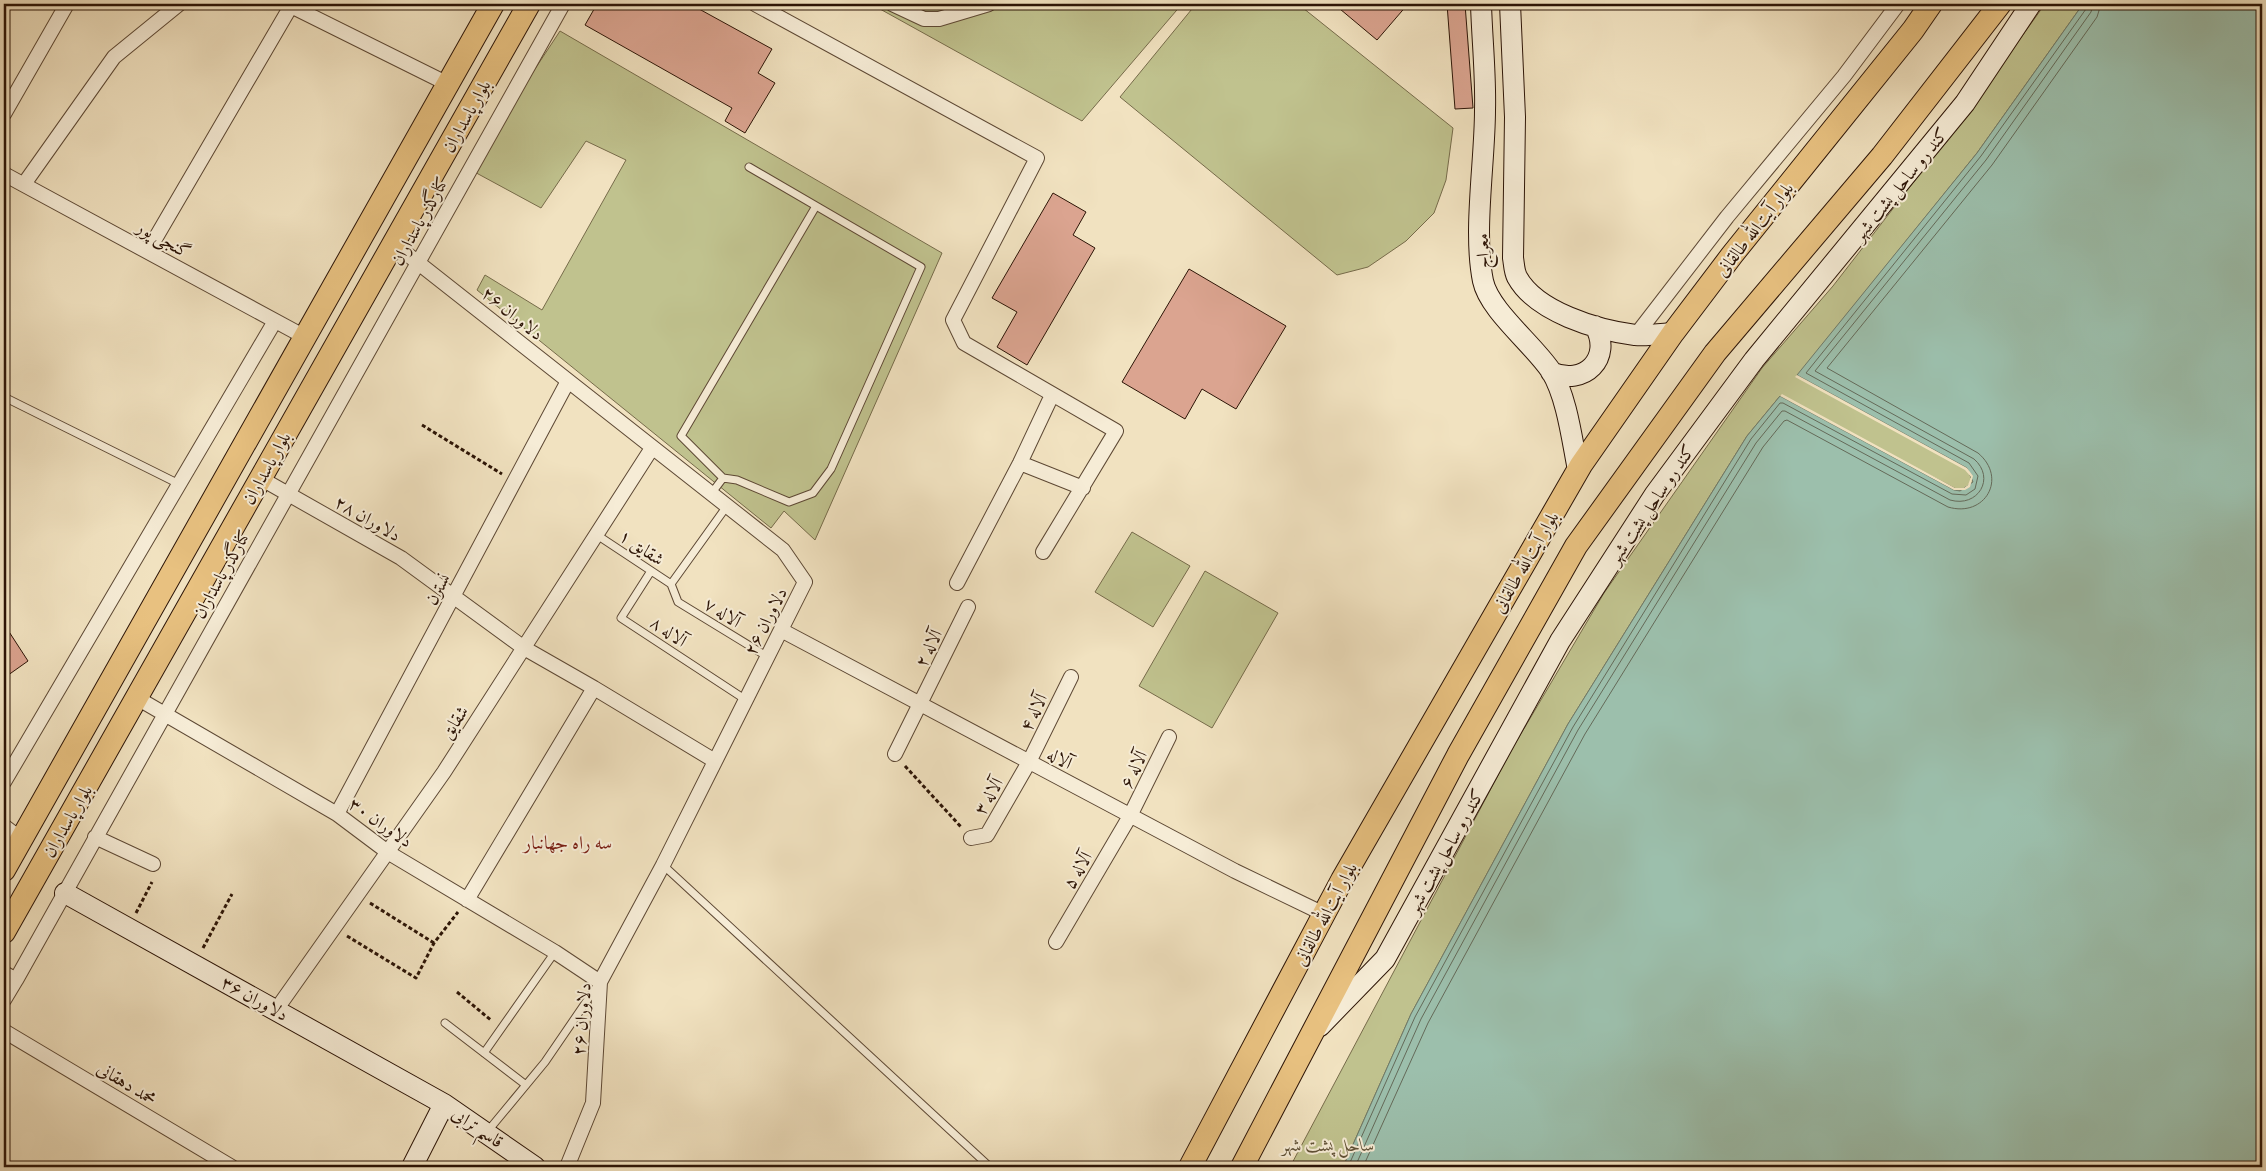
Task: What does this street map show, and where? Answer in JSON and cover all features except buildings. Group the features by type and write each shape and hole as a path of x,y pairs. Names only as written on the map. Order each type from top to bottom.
{"main road":[{"name":"بلوار پاسداران","path":"4,870 13,832 305,337 493,4"},
{"name":"بلوار پاسداران","path":"4,932 529,4"},
{"name":"بلوار آیت‌الله طالقانی","path":"1193,1164 1324,914 1578,470 1673,334 1732,255 1913,30 1931,4"},
{"path":"1242,1167 1315,1031 1458,755 1576,546 1715,353 1882,156 2000,4"}],"street":[{"path":"4,114 67,4"},
{"path":"24,184 114,57 179,4"},
{"name":"کنارگذر پاسداران","path":"10,976 65,893 563,4"},
{"path":"755,4 1036,158 953,320 964,343 1116,431 1043,552"},
{"path":"892,4 924,19 939,19 989,4"},
{"name":"معراج","path":"1481,4 1485,109 1480,242 1483,282 1490,299 1530,343 1552,372 1570,428 1578,470"},
{"name":"معراج","path":"1510,4 1515,117 1513,258 1516,275 1528,292 1553,310 1579,322 1636,335 1673,334"},
{"path":"1636,335 1727,217 1844,76 1898,4"},
{"name":"کند رو ساحل پشت شهر","path":"1315,1031 1385,959 1560,641 1655,494 1754,360 1965,103 2031,4"},
{"path":"148,251 289,5 448,84"},
{"name":"گنجی پور","path":"4,174 305,337"},
{"name":"دلاوران ۲۶","path":"393,243 783,550 805,582 663,865 600,982 593,1103 567,1167"},
{"path":"4,782 274,321"},
{"path":"1552,372 1567,377 1575,376 1590,369 1595,363 1601,348 1599,333 1595,326"},
{"name":"نسترن","path":"336,814 455,596 568,382"},
{"path":"957,583 1020,463 1052,394"},
{"name":"شقایق","path":"276,1010 388,853 524,648 652,448"},
{"path":"1020,463 1083,488"},
{"name":"دلاوران ۲۸","path":"260,478 401,558 524,648 715,761"},
{"name":"آلاله ۲","path":"895,754 968,607"},
{"name":"آلاله","path":"781,630 1235,871 1324,914"},
{"name":"آلاله ۴","path":"1029,762 1071,677"},
{"path":"467,900 594,688"},
{"name":"دلاوران ۳۰","path":"137,698 336,814 388,853 556,952 600,982"},
{"name":"آلاله ۶","path":"1130,816 1169,737"},
{"name":"آلاله ۳","path":"971,838 987,835 1029,762"},
{"name":"آلاله ۵","path":"1056,942 1130,816"},
{"path":"95,837 153,864"},
{"name":"دلاوران ۳۶","path":"65,893 444,1104"},
{"path":"4,1000 10,976"},
{"name":"محمد دهقانی","path":"4,1031 232,1167"},
{"path":"412,1167 444,1104"},
{"name":"قاسم ترابی","path":"444,1104 535,1167"}],"lane":[{"path":"749,167 921,267 831,469 813,494 789,502 737,480 723,478 681,436 816,206"},
{"path":"4,397 179,484"},
{"path":"711,494 723,478"},
{"path":"671,584 727,506"},
{"name":"شقایق ۱","path":"597,535 671,584"},
{"name":"آلاله ۸","path":"651,571 621,618 746,700"},
{"name":"آلاله ۷","path":"671,584 678,602 768,657"},
{"path":"663,865 990,1167"},
{"path":"484,1053 556,952"},
{"path":"487,1132 526,1085 600,982"},
{"path":"445,1023 526,1085"}],"path":[{"path":"422,425 515,482"},
{"path":"895,754 971,838"},
{"path":"128,928 152,882"},
{"path":"194,964 232,894"},
{"path":"357,895 434,943"},
{"path":"334,928 416,978 434,943 467,900"},
{"path":"458,992 502,1029"}],"green space":[{"path":"871,4 1182,4 1082,121"},
{"path":"1196,4 1298,4 1453,128 1446,180 1434,213 1406,241 1368,267 1337,275 1120,97"},
{"name":"ساحل پشت شهر","path":"2045,4 2083,4 1977,153 1797,376 1967,468 1973,482 1960,491 1780,396 1747,436 1568,724 1411,1014 1343,1167 1290,1167 1512,749 1604,593 1762,368 1833,286 1961,121"},
{"path":"560,31 942,253 815,540 784,511 771,528 477,290 485,275 542,310 626,160 586,141 541,208 469,169"},
{"path":"1132,532 1190,566 1153,627 1095,592"},
{"path":"1205,571 1278,613 1212,728 1139,686"}],"water":[{"path":"2083,4 2262,4 2262,1167 1343,1167 1411,1014 1568,724 1747,436 1780,396 1954,490 1960,491 1973,482 1967,468 1797,375 1977,153"}],"pier":[{"path":"1797,375 1967,468 1973,476 1970,487 1965,490 1954,490 1780,396 1782,394 1955,488 1964,488 1968,485 1971,477 1965,470 1795,377"}],"district":[{"name":"سه راه جهانبار","path":"568,842"}]}
